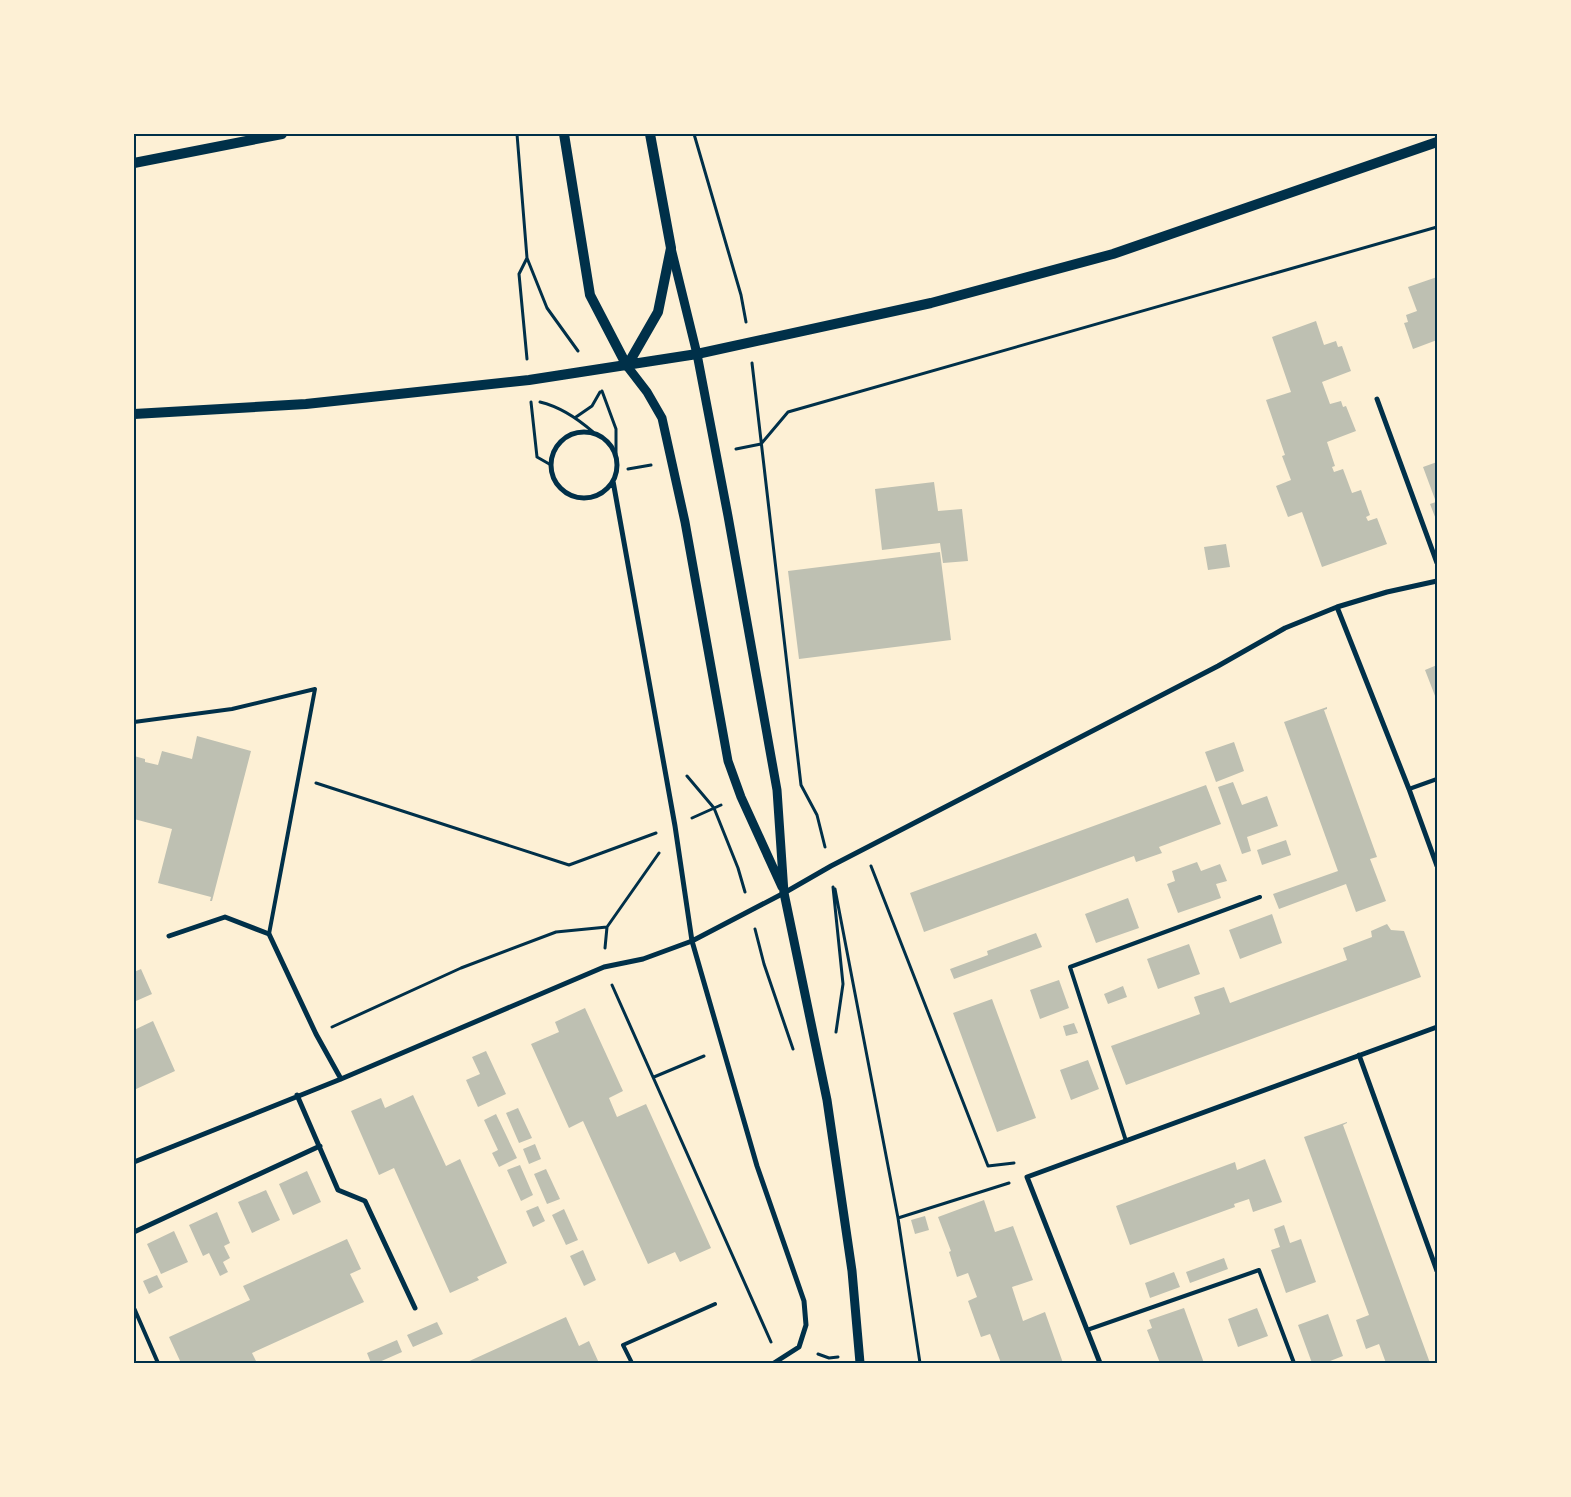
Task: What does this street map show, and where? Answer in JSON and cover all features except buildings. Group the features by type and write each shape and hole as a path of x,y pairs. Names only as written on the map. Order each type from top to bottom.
{"main road":[{"path":"134,164 282,134"},
{"path":"564,134 590,295 627,366"},
{"path":"627,366 658,312 671,248 650,134"},
{"path":"134,414 306,404 627,366 750,343 931,303 1113,254 1437,142"}],"street":[{"path":"671,248 696,354 728,516 777,790 784,893 827,1100 852,1271 859,1359"},
{"path":"627,366 647,392 662,418 685,522 728,761 741,796 784,893"},
{"path":"1376,400 1437,563"},
{"path":"580,432 593,432 607,440 616,454 617,471 613,481 606,490 594,496 582,498 570,495 560,488 554,477 551,465 553,453 560,442 569,435 580,432"},
{"path":"613,481 675,826 692,941 757,1166 804,1301 806,1325 799,1347 774,1363"},
{"path":"134,1162 297,1095 341,1079 604,967 643,959 692,941 831,866 1218,666 1285,628 1337,607 1387,592 1437,581"},
{"path":"1337,607 1409,789 1437,866"},
{"path":"169,936 225,917 268,934 316,1034 341,1079"},
{"path":"1100,1363 1027,1177 1437,1027"},
{"path":"1359,1055 1437,1271"},
{"path":"297,1095 338,1190 365,1201 415,1308"},
{"path":"134,1232 320,1146"}],"lane":[{"path":"134,722 232,709 315,689 268,934"},
{"path":"1409,789 1437,778"},
{"path":"1126,1141 1070,967 1260,897"},
{"path":"1087,1330 1259,1270 1294,1363"},
{"path":"632,1363 623,1345 715,1304"},
{"path":"134,1308 158,1363"}],"path":[{"path":"517,134 527,258 547,308 571,340 590,371"},
{"path":"694,134 742,295 750,343 801,785 817,815 831,866 898,1218 920,1363"},
{"path":"761,444 788,412 1437,227"},
{"path":"576,417 592,406 602,389 616,429 616,454"},
{"path":"299,778 569,865 675,826 741,796"},
{"path":"777,790 801,785"},
{"path":"656,833 657,840"},
{"path":"658,846 659,853 607,927 604,967 779,1360"},
{"path":"865,849 988,1166 1018,1162 1027,1177 898,1218"},
{"path":"831,866 843,984 836,1032"},
{"path":"316,1034 461,968 556,932 607,927"},
{"path":"654,1077 723,1048"},
{"path":"799,1347 829,1358 859,1359"}]}
